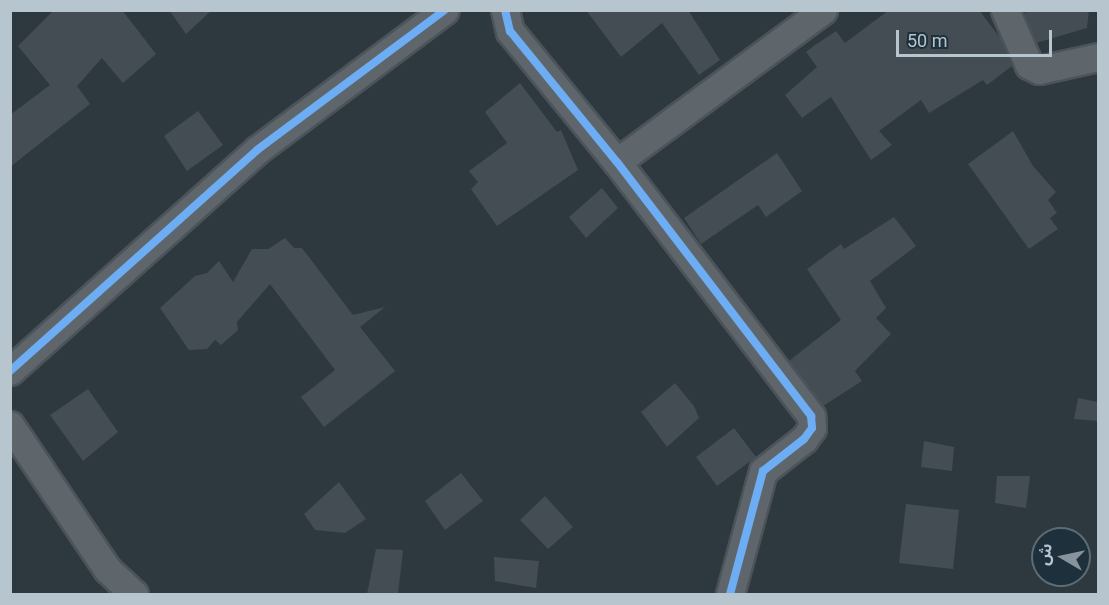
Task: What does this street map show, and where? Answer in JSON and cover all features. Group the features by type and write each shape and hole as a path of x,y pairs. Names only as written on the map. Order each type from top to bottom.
{"street":[{"path":"10,371 257,150 445,10"},
{"path":"505,10 510,32 617,162 811,416 812,428 804,439 763,471 730,594"},
{"path":"617,162 823,10"},
{"path":"1005,10 1029,64 1039,70 1098,57"},
{"path":"10,425 107,569 134,594"}],"building":[{"path":"54,10 122,10 156,54 123,83 102,58 77,86 90,104 10,167 10,115 50,85 18,46"},
{"path":"169,10 212,10 186,34"},
{"path":"586,10 688,10 720,60 699,75 662,23 621,57"},
{"path":"889,10 979,10 1001,39 1012,66 987,85 983,80 929,113 921,100 879,131 892,145 871,160 831,97 802,118 785,95 817,67 806,52 836,31 845,43"},
{"path":"1033,10 1089,10 1087,28 1036,43 1024,13"},
{"path":"520,83 557,132 561,130 578,170 497,226 471,189 478,182 469,171 507,143 485,112"},
{"path":"198,111 223,145 187,171 164,136"},
{"path":"1013,131 1033,166 1056,192 1048,200 1057,213 1050,218 1058,229 1029,249 968,164"},
{"path":"777,153 802,191 766,217 758,205 701,244 684,218"},
{"path":"602,188 618,208 586,238 569,217"},
{"path":"894,217 916,246 870,281 886,308 876,318 891,334 855,371 862,381 823,406 789,361 841,320 807,269 841,244 844,249"},
{"path":"285,238 294,248 302,248 353,315 385,307 360,327 395,371 324,427 301,397 335,370 270,284 237,322 238,330 221,345 215,340 207,349 189,350 160,308 195,276 207,273 219,261 233,282 252,249 268,249"},
{"path":"675,383 694,406 699,418 667,447 641,412"},
{"path":"88,389 118,432 83,461 50,415"},
{"path":"1078,398 1098,402 1098,421 1074,419"},
{"path":"734,428 756,457 717,486 696,457"},
{"path":"924,441 954,447 952,471 921,467"},
{"path":"461,473 483,501 445,530 425,501"},
{"path":"997,476 1030,476 1026,508 995,503"},
{"path":"339,482 366,519 345,533 315,530 304,514"},
{"path":"545,496 573,527 548,549 520,520"},
{"path":"906,504 959,510 953,569 899,563"},
{"path":"376,549 403,550 398,594 367,594"},
{"path":"494,557 539,561 536,588 495,581"}],"cycle path":[{"path":"10,371 257,150 445,10"},
{"path":"505,10 510,31 617,162 811,416 812,428 804,439 763,471 730,594"}]}
